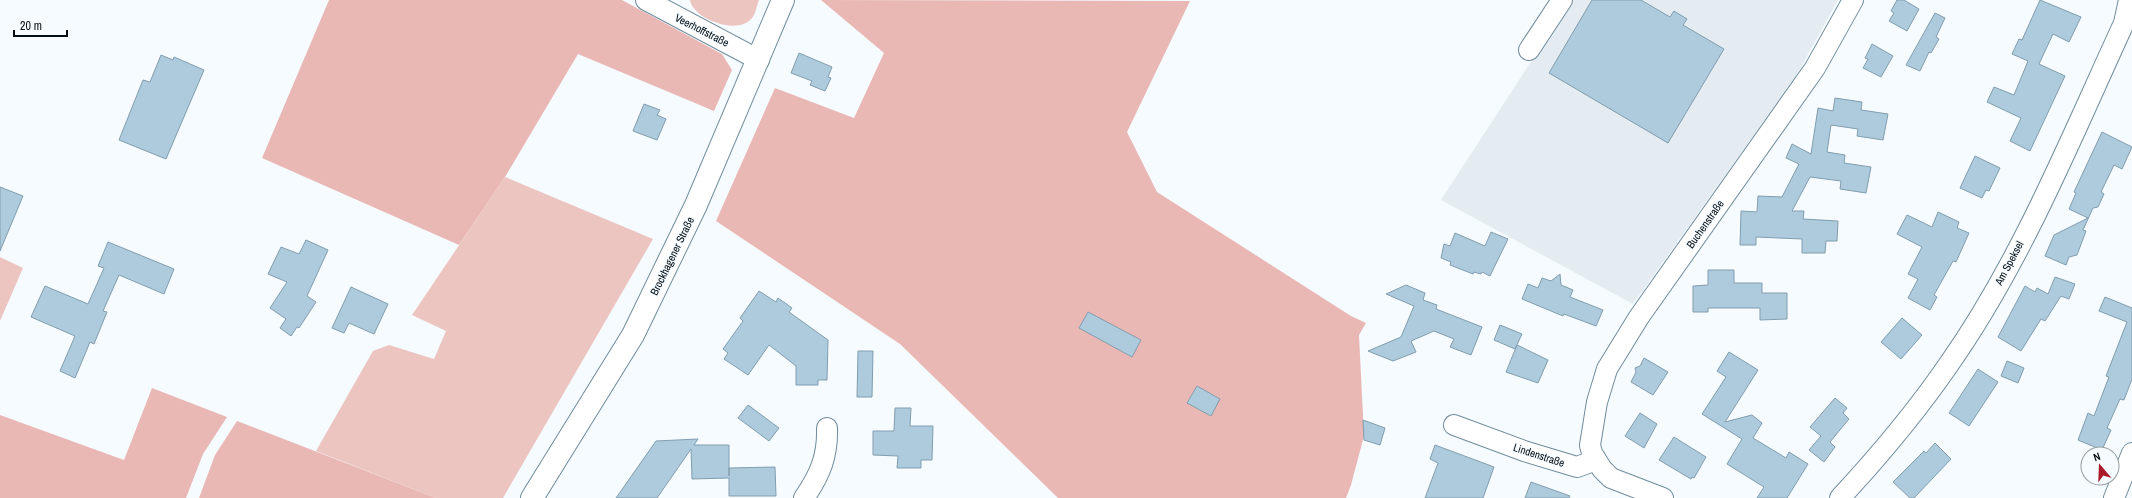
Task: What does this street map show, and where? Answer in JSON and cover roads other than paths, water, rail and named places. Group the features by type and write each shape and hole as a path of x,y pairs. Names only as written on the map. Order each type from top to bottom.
{"main road":[{"name":"Brockhagener Straße","path":"532,498 633,335 696,205 759,60 783,0"}],"street":[{"name":"Veerhoffstraße","path":"646,0 759,60"},
{"path":"1529,50 1562,0"},
{"name":"Buchenstraße","path":"1596,460 1590,445 1597,402 1607,369 1639,317 1815,68 1853,0"},
{"name":"Am Speksel","path":"1840,498 1890,443 1949,364 1994,292 2054,174 2128,22 2129,0"},
{"name":"Lindenstraße","path":"1454,425 1524,451 1577,467 1596,460"},
{"path":"804,498 822,470 828,441 827,428"},
{"path":"2114,498 2132,453"},
{"path":"1596,460 1611,478 1663,498"}]}
